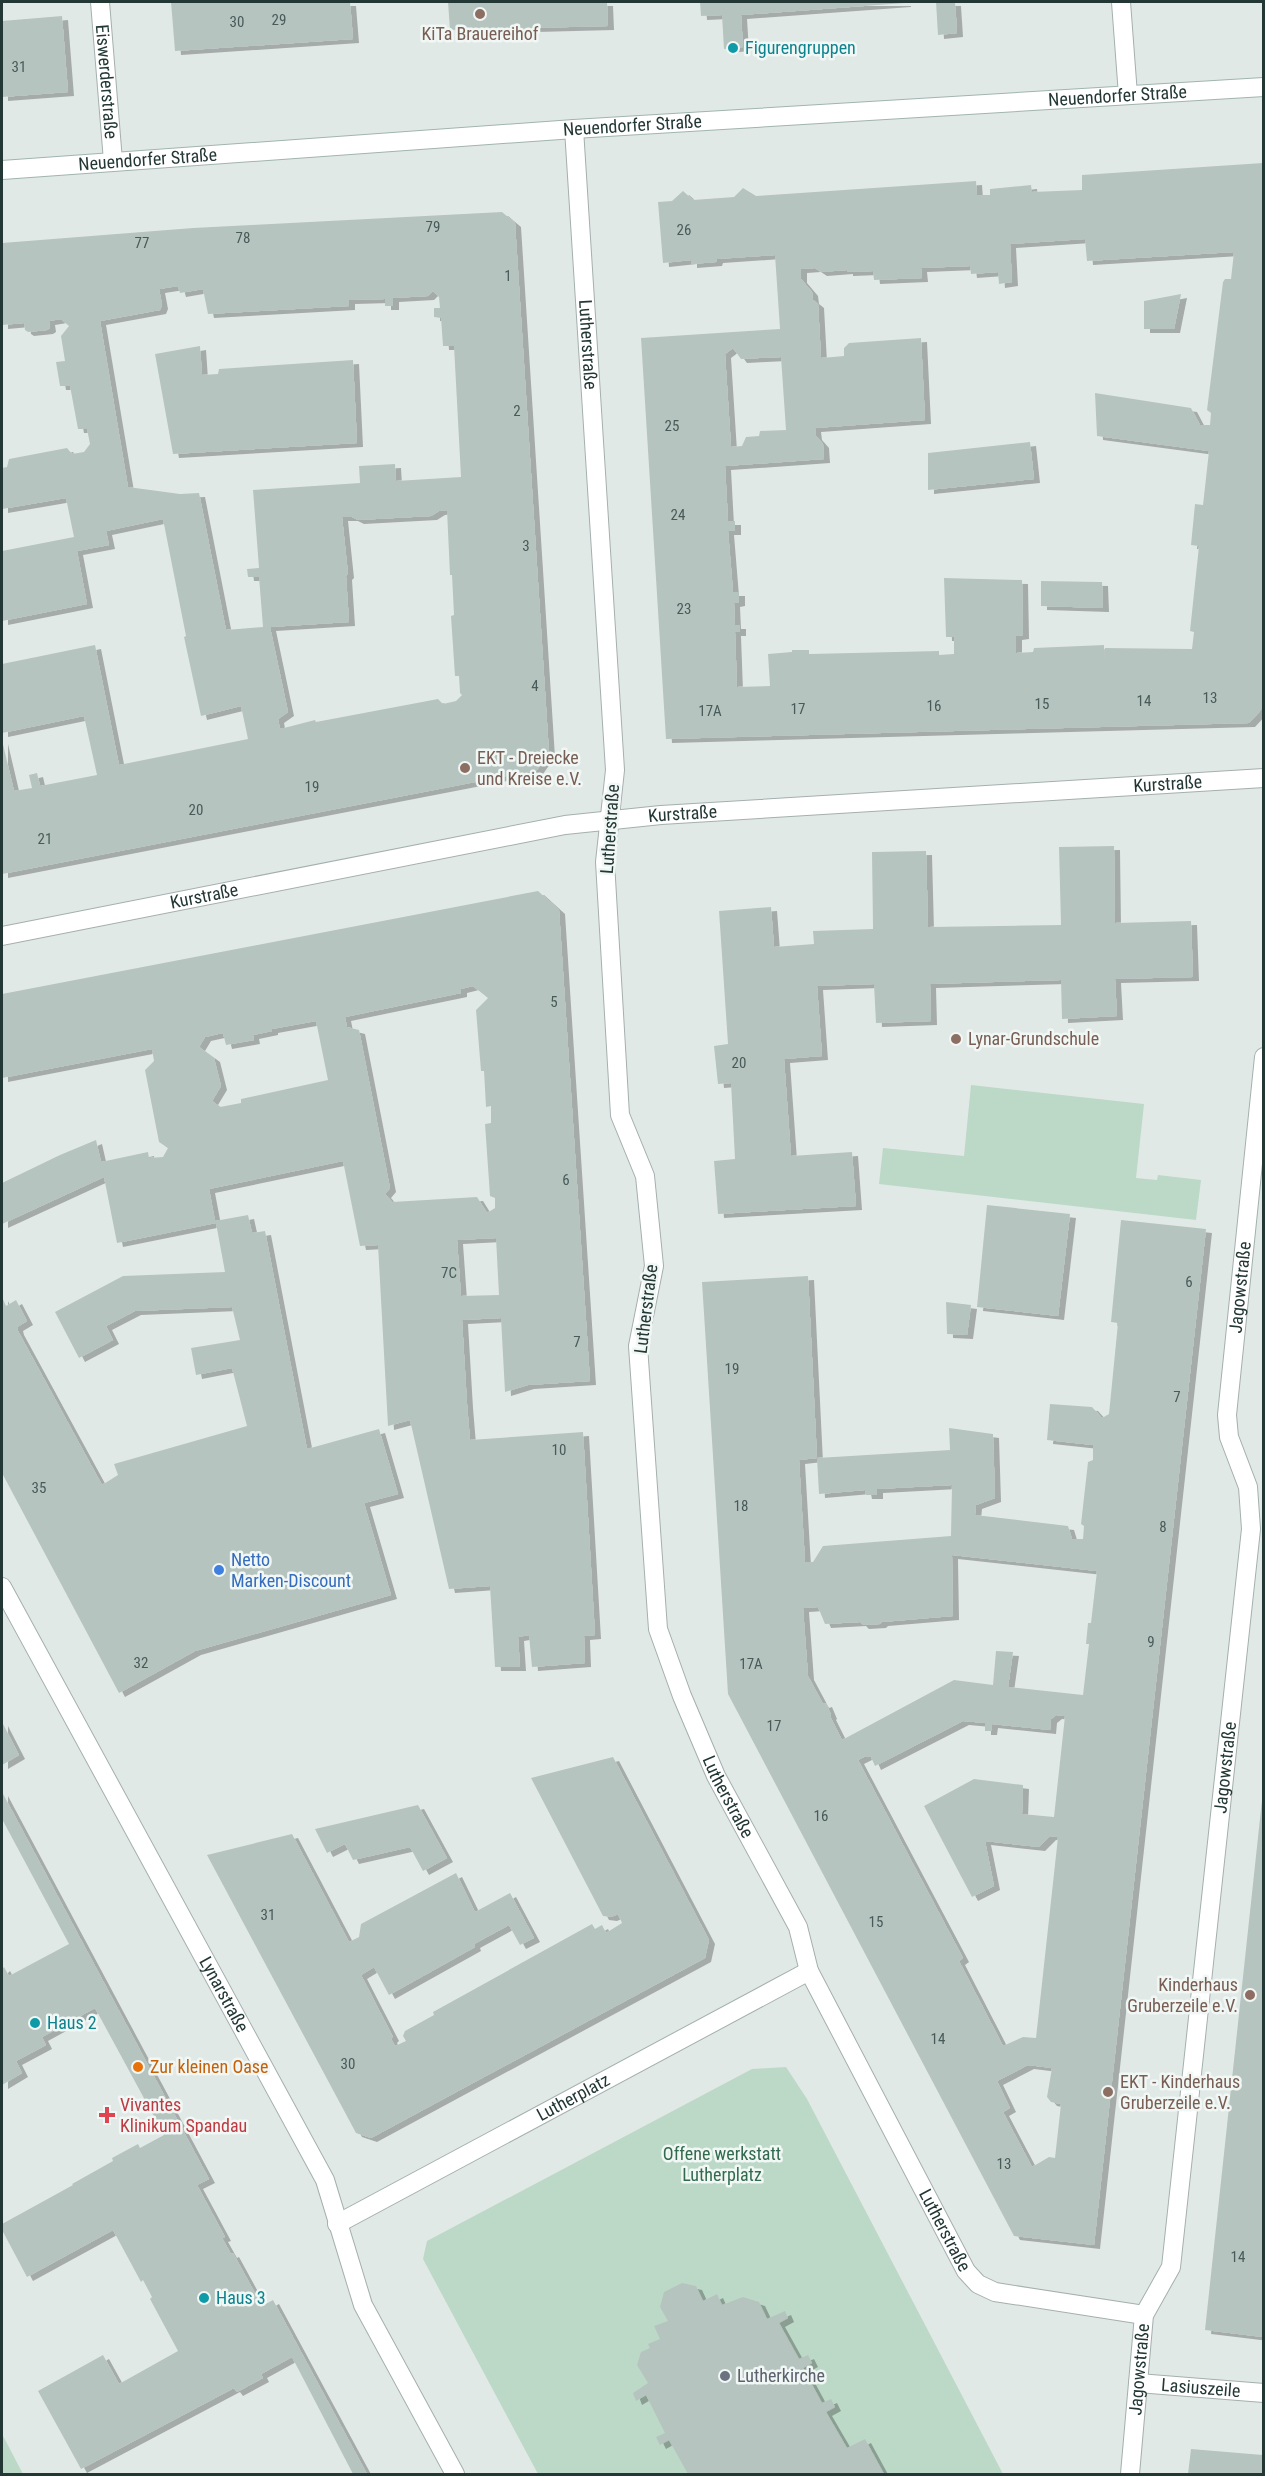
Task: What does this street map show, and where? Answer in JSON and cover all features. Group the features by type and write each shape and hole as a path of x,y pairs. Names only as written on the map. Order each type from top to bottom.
{"street":[{"name":"Eiswerderstraße","path":"100,2 113,161"},
{"path":"1121,2 1128,95"},
{"name":"Neuendorfer Straße","path":"2,170 574,129 1263,87"},
{"name":"Lutherstraße","path":"574,129 615,770 605,862 620,1115 645,1176 654,1266 638,1346 658,1629 682,1696 716,1776 798,1927 809,1971 966,2271 978,2284 995,2292 1022,2298 1144,2315"},
{"name":"Kurstraße","path":"2,936 565,825 683,813 1263,778"},
{"name":"Jagowstraße","path":"1130,2475 1144,2315 1171,2267 1251,1530 1248,1487 1229,1437 1227,1415 1263,1057"},
{"name":"Lynarstraße","path":"2,1587 325,2180 363,2305 455,2475"},
{"name":"Lutherplatz","path":"337,2223 809,1971"},
{"name":"Lasiuszeile","path":"1138,2383 1263,2393"}],"green space":[{"path":"971,1085 1144,1104 1136,1178 1157,1180 1158,1175 1201,1180 1196,1220 879,1184 883,1148 964,1156"},
{"name":"Offene werkstatt Lutherplatz","path":"786,2067 807,2099 1003,2474 538,2474 423,2259 427,2241 752,2069"},
{"path":"2,2434 23,2474 2,2474"}],"building":[{"path":"171,2 350,2 353,39 175,51"},
{"path":"448,2 607,2 608,26 450,30"},
{"path":"700,2 905,3 741,15 743,47 724,49 722,15 701,16"},
{"path":"936,2 955,2 957,33 938,35"},
{"path":"62,16 68,92 2,97 2,21"},
{"path":"1263,163 1263,691 1261,710 1249,723 666,739 641,338 780,329 775,255 717,259 716,262 691,264 691,260 663,263 658,202 672,201 683,191 693,200 734,197 743,188 756,196 976,181 977,195 990,195 990,189 1031,185 1032,192 1082,190 1082,175","holes":["1085,239 1087,261 1234,252 1231,279 1225,279 1223,282 1207,410 1211,413 1210,425 1200,425 1191,408 1095,393 1097,436 1209,451 1203,505 1195,504 1191,545 1199,546 1190,631 1194,632 1192,649 1105,648 1104,660 1104,645 1034,648 1033,652 1016,653 1016,636 1023,635 1022,580 944,578 946,637 954,637 954,654 939,655 939,651 809,654 809,650 792,650 792,652 768,654 770,686 737,687 735,632 740,632 740,625 735,625 734,603 739,602 739,592 733,592 728,531 735,531 735,521 728,521 725,466 824,459 823,444 816,436 815,428 925,420 921,338 849,343 844,348 844,356 821,358 818,304 813,300 812,292 801,279 801,269 815,268 821,272 873,271 874,280 922,278 921,268 970,266 971,274 998,272 999,284 1012,282 1010,244","733,348 741,359 781,357 786,430 760,431 759,436 746,437 742,446 731,447 725,354"]},
{"path":"502,212 515,223 549,753 537,770 2,874 2,740 14,791 32,788 29,775 37,773 40,786 97,775 84,716 2,733 2,664 95,645 119,765 248,739 241,706 201,716 163,519 106,531 109,545 77,551 87,604 2,621 2,551 74,537 66,498 2,509 2,468 7,467 9,459 67,448 72,454 84,452 90,444 87,429 78,429 70,386 60,386 56,362 65,361 61,336 69,326 61,319 49,321 50,328 47,330 28,332 25,330 24,323 2,325 2,243 193,228","holes":["178,286 180,293 203,289 208,314 349,306 349,300 385,299 385,306 393,306 393,298 428,296 433,291 439,297 440,308 434,308 434,317 441,318 443,346 454,346 461,477 396,481 395,464 359,466 360,483 253,490 259,568 247,569 248,577 259,577 263,627 226,630 199,493 180,494 128,487 100,321 160,310 162,305 159,289","447,510 454,615 451,616 455,676 459,676 462,695 456,701 443,704 438,699 316,722 315,720 280,729 278,719 288,712 270,627 349,622 346,576 348,574 342,517 352,517 358,520 431,516 439,511"]},
{"path":"1181,294 1174,329 1144,329 1144,301"},
{"path":"200,346 202,375 218,374 219,369 353,360 357,443 173,454 155,354"},
{"path":"1030,442 1034,479 928,490 928,453"},
{"path":"1041,581 1102,582 1103,608 1041,606"},
{"path":"1114,846 1115,923 1191,921 1193,977 1115,979 1117,1016 1062,1019 1061,980 930,984 931,1021 876,1023 874,984 817,986 822,1056 784,1059 791,1156 852,1152 856,1206 718,1214 714,1161 735,1159 731,1083 718,1084 714,1046 728,1044 719,911 771,907 774,947 814,944 813,931 873,929 872,852 926,851 928,927 1061,925 1059,847"},
{"path":"538,891 559,910 590,1381 528,1385 505,1392 501,1318 462,1320 470,1440 583,1432 595,1635 584,1636 585,1663 532,1667 529,1635 518,1637 520,1667 495,1667 490,1586 449,1589 410,1420 388,1426 378,1245 360,1246 343,1161 209,1189 215,1221 248,1215 252,1233 265,1231 307,1449 379,1429 398,1494 364,1503 391,1595 195,1651 119,1693 2,1473 2,1297 6,1306 16,1300 27,1321 17,1327 18,1331 102,1485 118,1475 114,1464 247,1426 232,1368 196,1375 191,1348 240,1340 232,1307 135,1311 106,1326 113,1340 79,1358 55,1312 123,1276 225,1272 216,1223 117,1243 104,1177 2,1224 2,1183 60,1155 96,1140 101,1162 148,1152 149,1158 163,1157 168,1148 159,1142 145,1070 154,1061 152,1049 2,1078 2,994","holes":["473,986 488,998 476,1010 486,1107 491,1106 491,1123 485,1124 490,1196 495,1198 495,1208 487,1213 477,1197 392,1202 385,1194 390,1188 359,1030 347,1027 345,1017 461,993 461,989","316,1021 328,1080 241,1099 241,1103 220,1107 212,1101 221,1086 214,1058 199,1047 205,1037 223,1033 226,1045 254,1040 253,1035 272,1031 272,1029","496,1238 499,1295 461,1296 457,1240"]},
{"path":"987,1205 1070,1214 1058,1316 977,1307"},
{"path":"1121,1220 1206,1229 1094,2245 1014,2236 728,1694 702,1282 808,1276 817,1458 950,1450 949,1428 993,1434 995,1498 976,1505 975,1515 1068,1526 1072,1539 1083,1539 1084,1526 1081,1524 1088,1462 1093,1460 1093,1445 1047,1440 1050,1404 1092,1407 1102,1418 1109,1414 1118,1323 1111,1322","holes":["817,1458 819,1494 865,1490 866,1495 877,1495 877,1489 952,1485 951,1536 823,1546 813,1562 805,1562 799,1460","952,1555 1097,1571 1091,1623 1088,1623 1086,1644 1089,1644 1083,1695 1008,1687 1013,1652 996,1651 993,1685 954,1680 842,1740 826,1703 823,1704 808,1676 803,1608 818,1607 825,1624 860,1622 863,1625 880,1624 953,1616","1056,1715 1065,1716 1054,1817 1022,1814 1023,1785 974,1779 924,1806 972,1897 994,1886 985,1841 1039,1847 1050,1836 1058,1837 1036,2038 1023,2037 1003,2046 959,1961 963,1958 858,1760 866,1756 871,1757 875,1766 963,1721 985,1723 985,1731 991,1731 992,1724 1050,1730 1051,1719","1028,2065 1052,2068 1047,2097 1051,2102 1061,2104 1055,2158 1049,2157 1032,2167 1003,2112 1010,2108 997,2081"]},
{"path":"946,1302 971,1305 967,1335 947,1334"},
{"path":"2,1722 19,1755 2,1765"},
{"path":"613,1757 709,1940 705,1958 371,2138 356,2133 207,1855 292,1834 349,1942 359,1937 361,1924 456,1873 475,1912 510,1893 534,1938 520,1945 509,1925 474,1944 475,1947 389,1995 374,1967 361,1975 393,2037 391,2039 395,2046 406,2041 403,2036 405,2031 434,2015 433,2012 592,1924 595,1929 602,1925 606,1933 622,1923 618,1914 611,1917 603,1916 531,1778"},
{"name":"Haus 3","path":"2,1792 209,2179 197,2185 225,2237 222,2238 231,2254 233,2253 262,2306 273,2300 367,2474 353,2474 292,2357 261,2374 263,2378 237,2392 234,2388 81,2469 38,2391 103,2355 119,2384 178,2351 150,2299 152,2297 143,2280 141,2282 113,2230 27,2277 2,2230 2,2224 113,2161 112,2158 138,2144 140,2148 164,2135 95,2008 42,2037 46,2045 16,2061 22,2073 2,2085 2,1969 4,1967 9,1976 69,1944 2,1819"},
{"path":"1263,1800 1263,2337 1205,2330"},
{"path":"418,1805 447,1858 423,1871 410,1847 353,1860 345,1844 327,1853 315,1829"},
{"name":"Lutherkirche","path":"682,2283 696,2286 703,2301 717,2294 722,2305 743,2297 759,2302 767,2319 785,2311 788,2318 779,2323 799,2359 808,2355 812,2363 803,2368 822,2403 831,2399 835,2407 826,2412 847,2448 865,2439 884,2474 688,2474 669,2440 660,2445 656,2437 665,2433 646,2395 636,2401 633,2393 648,2383 637,2365 641,2352 650,2348 648,2344 660,2339 654,2326 668,2321 660,2307 664,2292"},
{"path":"1191,2449 1263,2455 1263,2474 1188,2474"}],"place":[{"name":"KiTa Brauereihof","path":"480,14"},
{"name":"Figurengruppen","path":"733,48"},
{"name":"EKT - Dreiecke und Kreise e.V.","path":"465,768"},
{"name":"Lynar-Grundschule","path":"956,1039"},
{"name":"Netto Marken-Discount","path":"219,1570"},
{"name":"Kinderhaus Gruberzeile e.V.","path":"1250,1995"},
{"name":"Haus 2","path":"35,2023"},
{"name":"Zur kleinen Oase","path":"138,2067"},
{"name":"EKT - Kinderhaus Gruberzeile e.V.","path":"1108,2092"},
{"name":"Vivantes Klinikum Spandau","path":"107,2115"},
{"name":"Haus 3","path":"204,2298"},
{"name":"Lutherkirche","path":"725,2376"}]}
